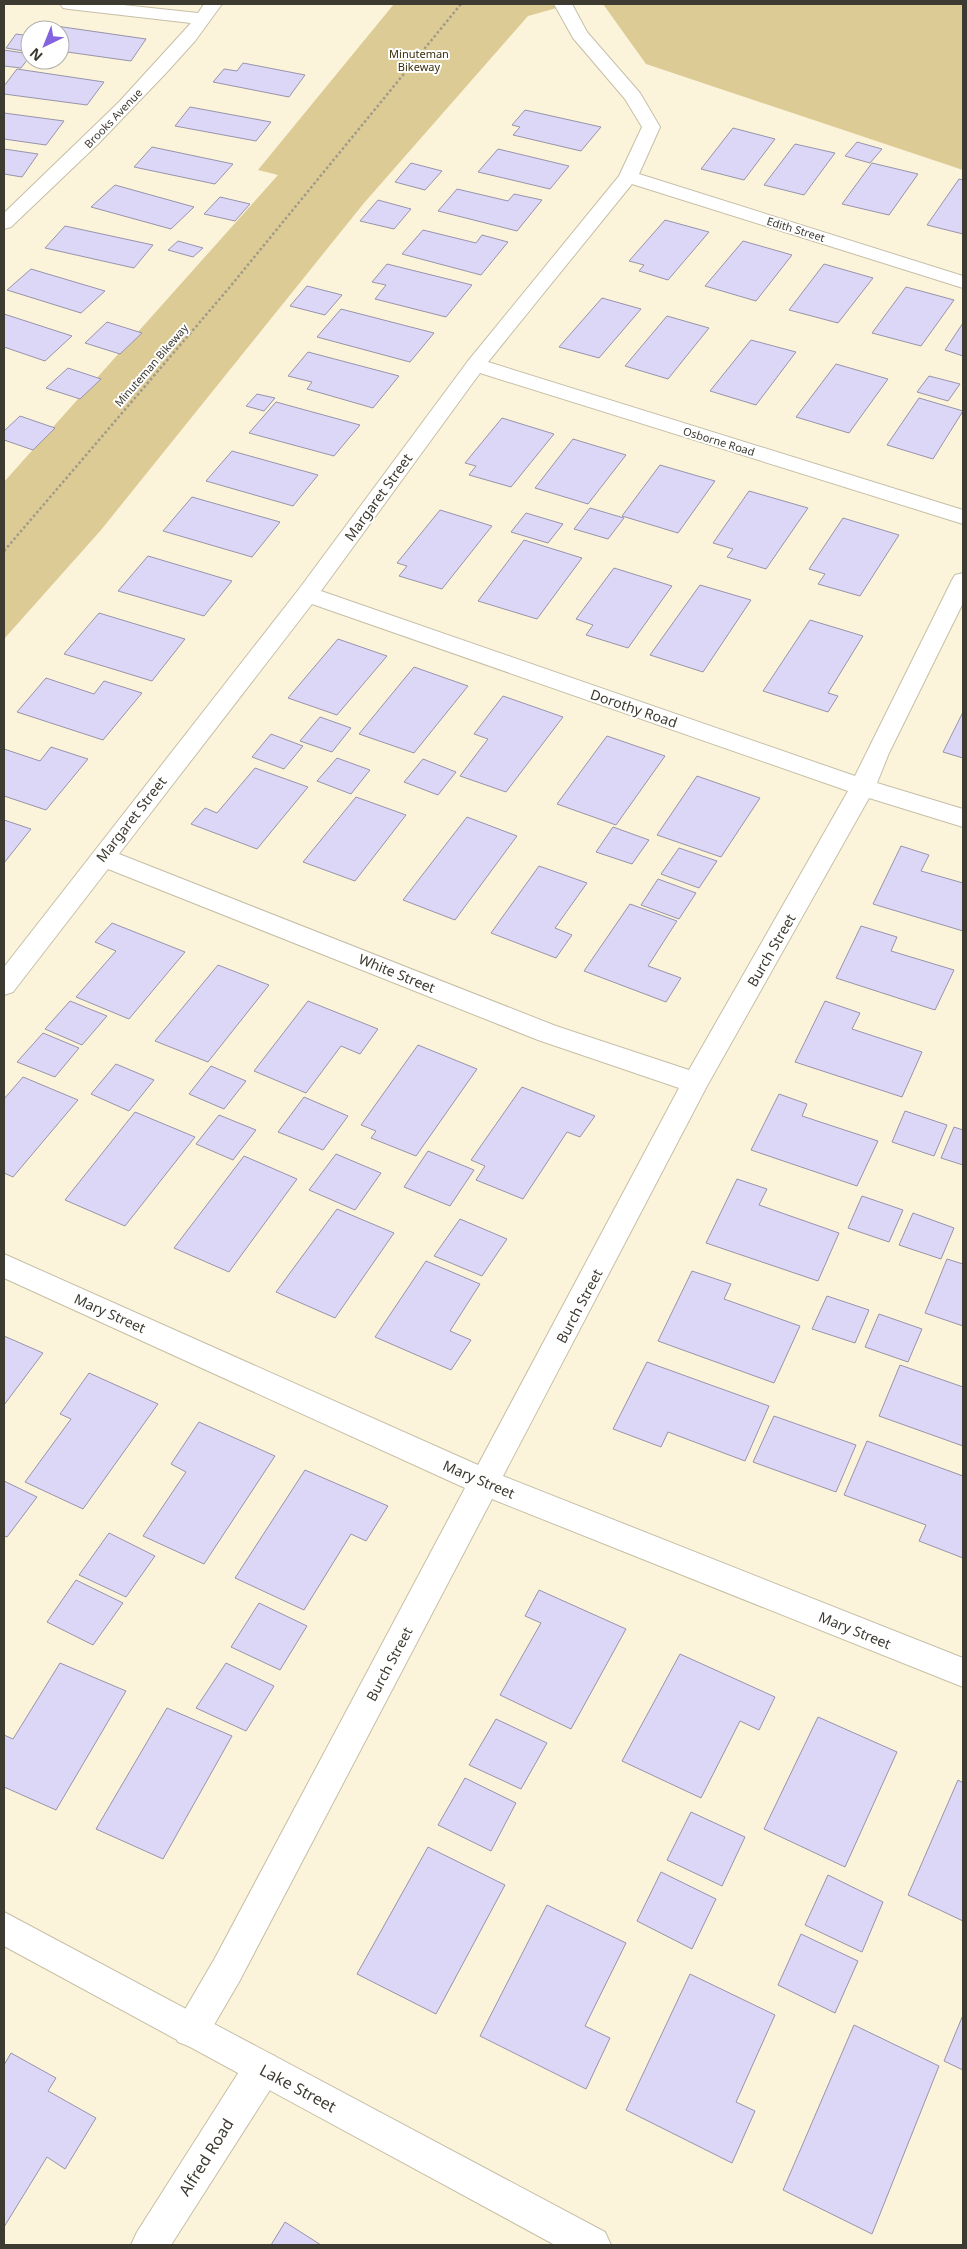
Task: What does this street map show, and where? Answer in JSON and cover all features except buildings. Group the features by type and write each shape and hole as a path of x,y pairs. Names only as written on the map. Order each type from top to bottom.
{"street":[{"path":"69,4 208,11"},
{"name":"Margaret Street","path":"4,985 307,594 475,365 628,177 651,127 633,97 579,34 563,4"},
{"name":"Brooks Avenue","path":"4,223 89,144 164,65 208,11"},
{"name":"Edith Street","path":"628,177 963,282"},
{"name":"Osborne Road","path":"475,365 963,517"},
{"name":"Burch Street","path":"191,2030 227,1970 486,1483 695,1083 863,787 877,752 963,580"},
{"name":"Dorothy Road","path":"307,594 863,787 963,818"},
{"name":"White Street","path":"102,857 548,1033 695,1083"},
{"name":"Mary Street","path":"4,1264 486,1483 963,1673"},
{"name":"Lake Street","path":"4,1928 262,2069 592,2245"},
{"name":"Alfred Road","path":"150,2245 262,2069"}],"path":[{"name":"Minuteman Bikeway","path":"4,551 229,288 461,4"}],"green space":[{"name":"Minuteman Bikeway","path":"394,4 571,4 528,16 364,203 101,530 4,639 4,482 278,175 258,170"},
{"path":"603,4 963,4 963,170 646,64"}]}
